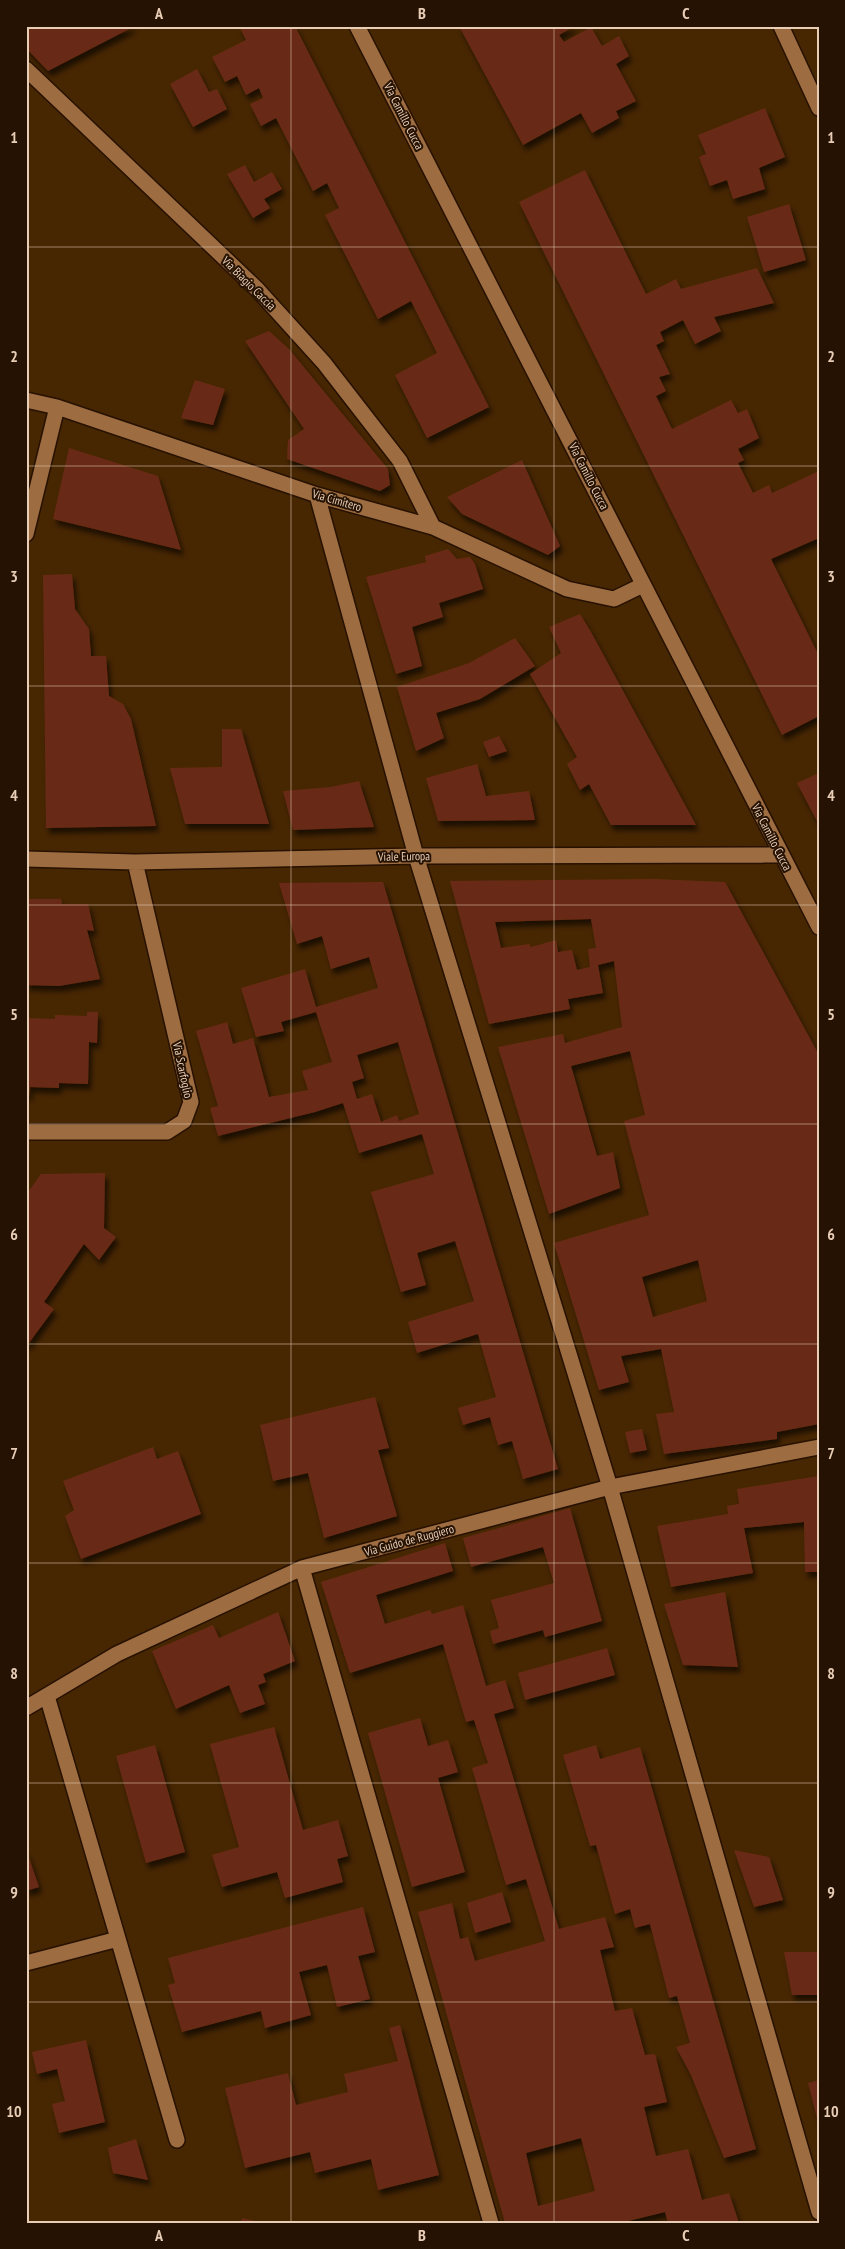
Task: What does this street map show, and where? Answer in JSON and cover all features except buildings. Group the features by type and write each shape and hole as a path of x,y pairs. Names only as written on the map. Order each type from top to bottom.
{"street":[{"name":"Via Camillo Cucca","path":"357,26 611,518 643,585 819,927"},
{"path":"781,26 819,108"},
{"name":"Via Biagio Caccia","path":"26,69 257,289 324,363 400,461 433,527"},
{"name":"Via Cimitero","path":"26,400 57,407 317,495 433,527 567,589 614,598 643,585"},
{"path":"26,534 57,407"},
{"path":"317,495 416,856 610,1487 819,2212"},
{"name":"Viale Europa","path":"26,859 134,862 416,856 781,855"},
{"name":"Via Scarfoglio","path":"26,1132 167,1132 184,1121 191,1102 134,862"},
{"name":"Via Guido de Ruggiero","path":"26,1708 117,1654 302,1568 610,1487 819,1447"},
{"path":"302,1568 492,2223"},
{"path":"48,1696 177,2140"},
{"path":"26,1962 118,1939"}]}
